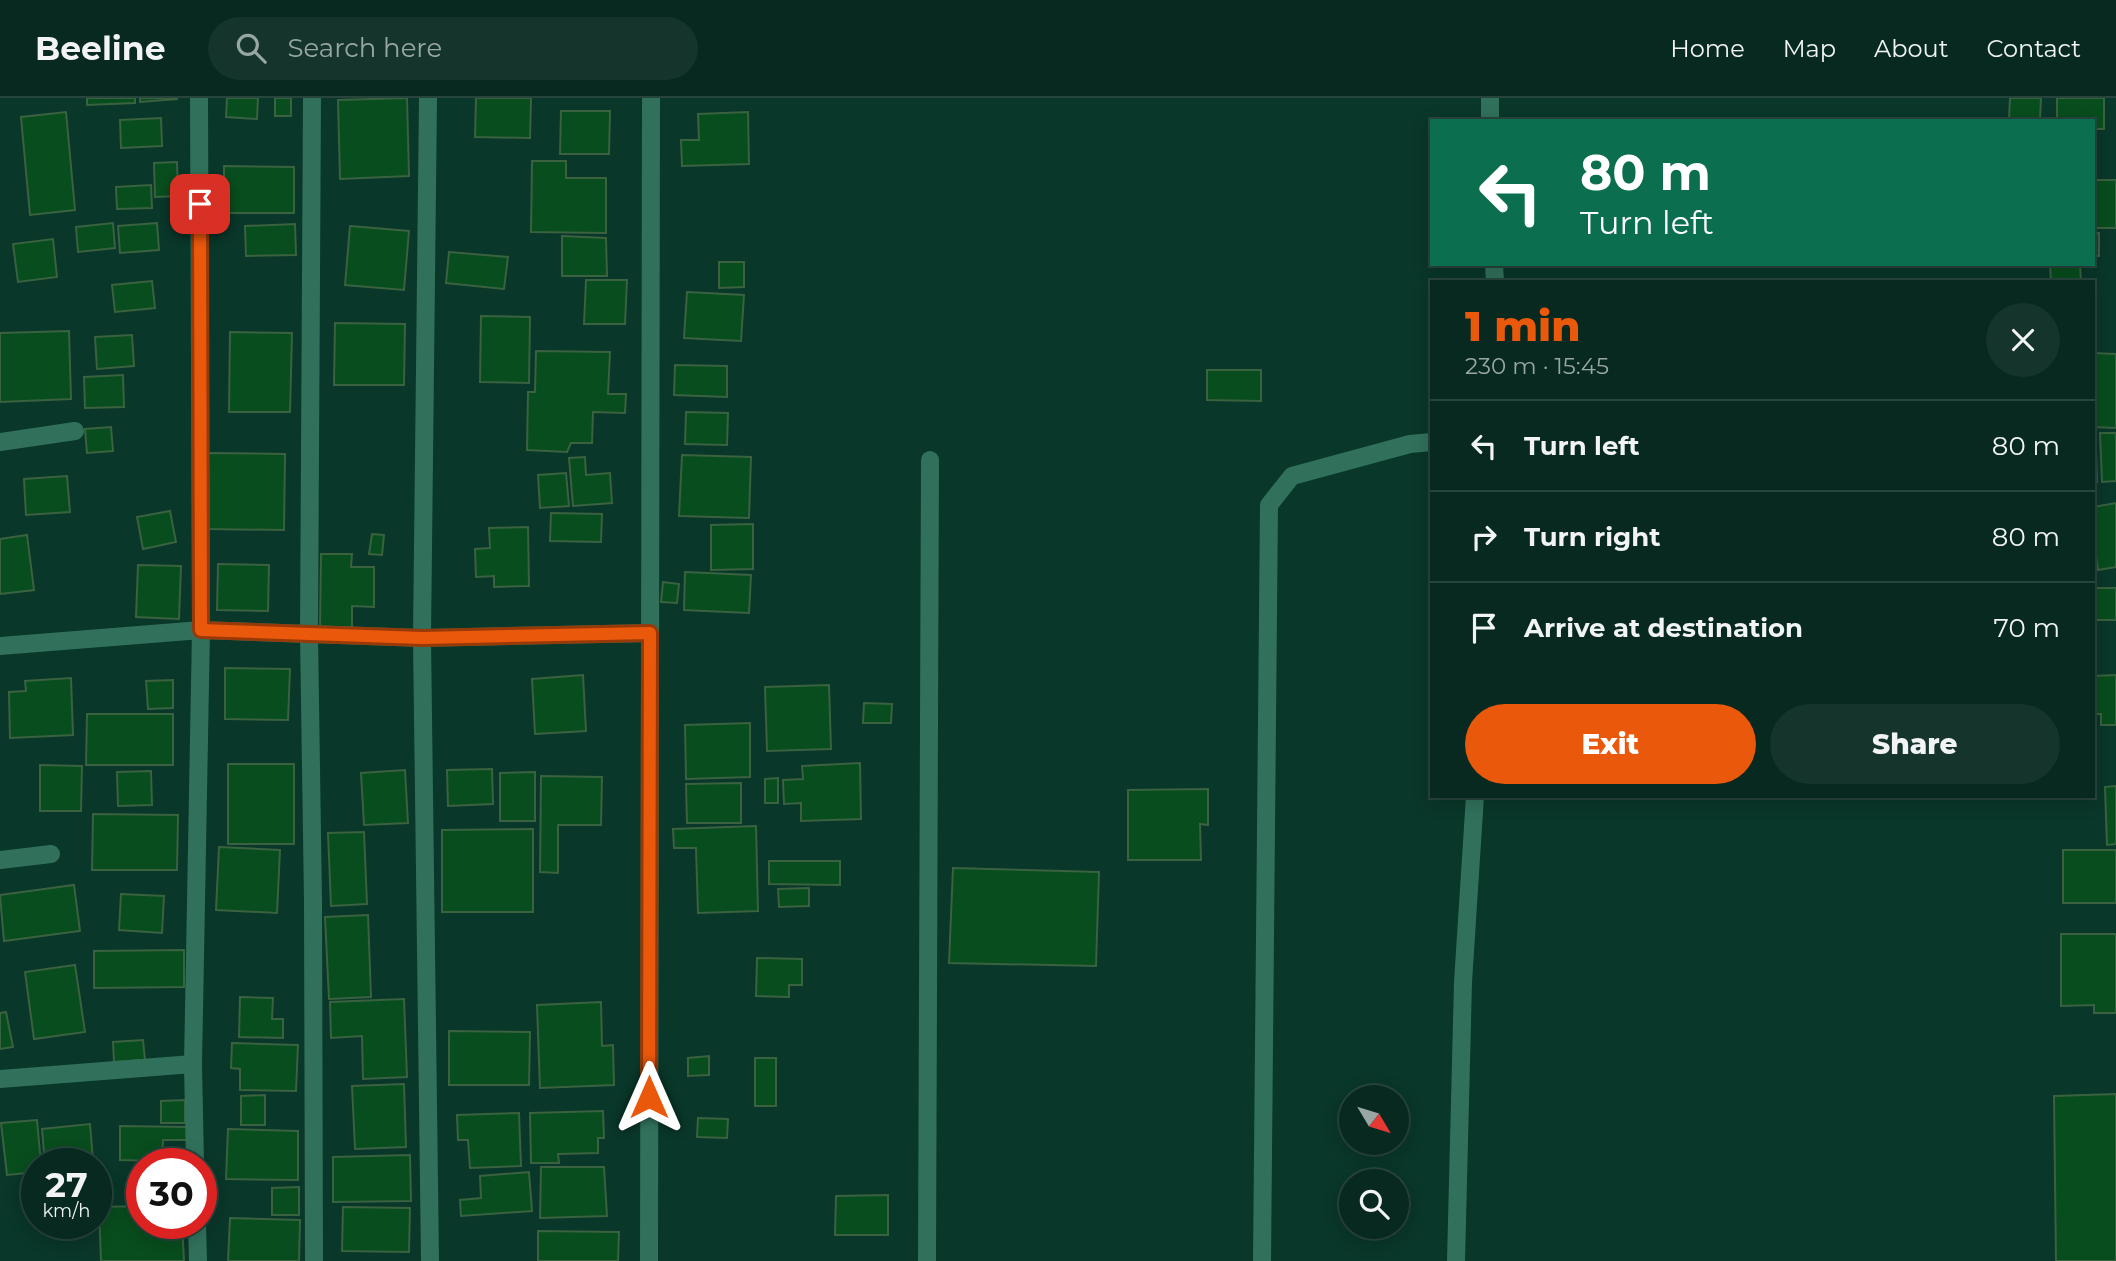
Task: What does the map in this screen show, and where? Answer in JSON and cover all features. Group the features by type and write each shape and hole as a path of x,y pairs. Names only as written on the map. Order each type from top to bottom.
{"street":[{"path":"195,1148 193,1064 201,630 199,98"},
{"path":"312,98 309,634 314,1261"},
{"path":"428,98 422,638 429,1261"},
{"path":"649,1261 651,98"},
{"path":"1490,98 1490,119"},
{"path":"0,442 75,431"},
{"path":"1262,1261 1269,505 1292,476 1410,444 1430,442"},
{"path":"927,1261 930,460"},
{"path":"0,646 201,630 422,638 650,633"},
{"path":"1456,1261 1463,982 1475,798"},
{"path":"0,860 51,853"},
{"path":"0,1079 193,1064"},
{"path":"197,1239 198,1261"}],"building":[{"path":"87,98 135,98 135,103 87,105"},
{"path":"140,98 177,98 177,99 140,102"},
{"path":"227,98 258,98 257,119 226,117"},
{"path":"275,98 291,98 291,116 275,116"},
{"path":"407,98 409,176 340,179 338,100"},
{"path":"476,98 531,98 530,138 475,137"},
{"path":"2010,98 2041,98 2040,118 2009,118"},
{"path":"2057,98 2104,98 2104,129 2095,129 2095,119 2057,119"},
{"path":"561,111 610,111 609,154 560,154"},
{"path":"66,112 75,210 30,215 21,117"},
{"path":"748,112 749,164 682,166 681,140 699,140 698,114"},
{"path":"161,118 162,146 121,148 120,120"},
{"path":"532,161 566,161 566,178 606,178 606,233 531,232"},
{"path":"177,162 178,196 155,197 154,163"},
{"path":"224,166 294,167 294,213 224,213"},
{"path":"2095,180 2116,180 2116,228 2096,228"},
{"path":"151,185 152,208 117,209 116,187"},
{"path":"113,223 115,248 78,252 76,227"},
{"path":"157,223 159,250 120,253 118,226"},
{"path":"295,224 296,255 246,256 245,226"},
{"path":"350,226 409,231 404,290 345,285"},
{"path":"2095,233 2099,233 2099,256 2095,256"},
{"path":"562,236 606,238 607,276 562,276"},
{"path":"53,239 57,277 18,282 13,244"},
{"path":"449,252 508,257 504,289 446,283"},
{"path":"719,262 744,262 744,287 719,288"},
{"path":"2050,266 2080,266 2081,280 2051,280"},
{"path":"586,280 627,280 625,324 584,324"},
{"path":"152,281 155,308 115,312 112,285"},
{"path":"687,292 744,295 741,341 684,338"},
{"path":"481,316 530,317 529,383 480,382"},
{"path":"335,323 405,324 404,385 334,385"},
{"path":"69,331 71,399 0,402 0,333"},
{"path":"230,332 292,333 290,412 229,412"},
{"path":"132,335 134,366 97,369 95,337"},
{"path":"536,351 610,352 608,394 626,394 625,413 593,412 592,443 571,443 567,452 527,450 528,392 535,392"},
{"path":"2095,353 2116,354 2116,428 2095,427"},
{"path":"675,365 727,366 727,397 674,395"},
{"path":"1207,370 1261,370 1261,401 1207,400"},
{"path":"123,375 124,407 85,408 84,377"},
{"path":"686,412 728,413 727,445 685,444"},
{"path":"111,427 113,451 87,453 85,429"},
{"path":"2100,433 2116,433 2116,481 2102,482"},
{"path":"2095,451 2096,451 2095,482"},
{"path":"208,453 285,454 284,530 207,529"},
{"path":"682,455 751,457 749,518 679,516"},
{"path":"585,457 586,475 610,473 612,503 573,506 569,458"},
{"path":"566,473 569,506 540,508 538,475"},
{"path":"67,476 70,512 26,515 24,479"},
{"path":"2116,503 2116,567 2098,570 2095,507"},
{"path":"170,511 176,542 143,549 137,517"},
{"path":"551,513 602,514 601,542 550,541"},
{"path":"753,524 753,569 711,570 711,525"},
{"path":"528,527 529,586 494,587 494,576 476,577 475,549 490,548 489,528"},
{"path":"372,534 384,535 382,555 369,554"},
{"path":"27,535 34,590 0,594 0,539"},
{"path":"321,554 352,554 351,567 374,567 374,607 352,606 352,627 320,627"},
{"path":"218,564 269,565 268,611 217,610"},
{"path":"138,565 181,566 179,619 136,617"},
{"path":"685,572 751,575 749,613 684,610"},
{"path":"663,582 679,584 677,603 661,602"},
{"path":"2095,588 2116,588 2116,620 2095,620"},
{"path":"225,668 290,669 288,720 225,719"},
{"path":"583,675 586,731 535,734 532,679"},
{"path":"2116,675 2116,725 2101,725 2101,714 2095,714 2095,676"},
{"path":"71,678 73,735 10,738 9,692 26,691 25,681"},
{"path":"173,680 173,708 148,709 146,681"},
{"path":"829,685 831,749 767,751 765,687"},
{"path":"864,703 892,704 891,723 863,723"},
{"path":"87,714 173,714 173,765 86,765"},
{"path":"750,723 750,777 686,779 685,725"},
{"path":"860,763 861,819 801,821 801,803 784,804 783,780 803,779 802,766"},
{"path":"228,764 294,764 294,844 228,844"},
{"path":"40,765 82,766 81,811 40,811"},
{"path":"492,769 493,804 448,806 447,770"},
{"path":"405,770 408,823 364,825 361,773"},
{"path":"151,771 152,805 118,806 117,772"},
{"path":"535,772 535,821 500,821 500,773"},
{"path":"541,776 602,777 601,825 558,825 558,873 540,872"},
{"path":"778,778 778,803 765,803 765,779"},
{"path":"741,783 741,823 687,823 686,784"},
{"path":"2116,786 2116,844 2107,845 2105,787"},
{"path":"1208,789 1208,825 1200,824 1201,860 1128,860 1128,790"},
{"path":"93,814 178,815 177,870 92,870"},
{"path":"756,826 758,911 698,913 696,848 674,848 673,829"},
{"path":"533,829 533,912 442,912 442,830"},
{"path":"364,832 367,904 331,906 328,833"},
{"path":"219,847 280,850 277,913 216,910"},
{"path":"2063,850 2116,850 2116,903 2063,903"},
{"path":"769,861 840,861 840,885 769,884"},
{"path":"953,868 1099,872 1096,966 949,963"},
{"path":"74,885 80,931 4,941 0,895"},
{"path":"809,888 809,906 779,907 778,889"},
{"path":"121,894 164,896 162,933 119,930"},
{"path":"368,915 371,997 329,999 325,917"},
{"path":"2061,934 2116,934 2116,1013 2094,1013 2094,1005 2061,1006"},
{"path":"184,950 184,987 94,988 94,951"},
{"path":"757,958 802,959 802,985 789,985 789,997 756,996"},
{"path":"75,965 85,1032 34,1039 25,972"},
{"path":"240,997 273,998 272,1019 283,1019 283,1038 239,1037"},
{"path":"404,999 407,1077 363,1079 362,1036 331,1038 330,1002"},
{"path":"601,1002 602,1046 613,1045 614,1085 540,1088 537,1005"},
{"path":"6,1012 13,1047 0,1049 0,1013"},
{"path":"449,1031 530,1032 529,1085 449,1085"},
{"path":"143,1040 145,1060 114,1062 113,1042"},
{"path":"232,1043 298,1045 296,1091 240,1090 240,1069 231,1068"},
{"path":"709,1056 709,1075 688,1076 688,1058"},
{"path":"755,1058 776,1058 776,1106 755,1106"},
{"path":"404,1084 406,1147 355,1149 352,1086"},
{"path":"2116,1094 2116,1261 2056,1261 2054,1096"},
{"path":"265,1095 265,1125 241,1125 241,1096"},
{"path":"185,1100 185,1123 161,1123 161,1101"},
{"path":"603,1111 604,1138 598,1138 598,1153 558,1154 559,1163 531,1163 530,1113"},
{"path":"519,1113 521,1166 470,1168 468,1140 458,1140 457,1115"},
{"path":"698,1118 728,1119 727,1138 697,1137"},
{"path":"37,1120 40,1148 21,1148 21,1174 7,1175 1,1123"},
{"path":"90,1124 92,1148 44,1148 42,1129"},
{"path":"120,1126 187,1127 187,1140 163,1140 163,1148 126,1148 126,1160 120,1160"},
{"path":"228,1129 298,1131 298,1180 226,1179"},
{"path":"410,1155 411,1201 333,1202 333,1157"},
{"path":"541,1167 604,1167 607,1216 540,1218"},
{"path":"529,1172 532,1211 461,1216 460,1200 481,1198 480,1176"},
{"path":"299,1187 299,1215 272,1215 272,1188"},
{"path":"888,1195 888,1235 835,1235 836,1196"},
{"path":"126,1206 126,1239 183,1239 184,1261 101,1261 100,1239 112,1239 112,1207"},
{"path":"343,1207 410,1208 409,1252 342,1251"},
{"path":"230,1218 300,1220 299,1261 228,1261"},
{"path":"538,1231 619,1232 618,1261 538,1261"}],"route":[{"path":"200,204 201,630 422,638 650,633 649,1097"}]}
